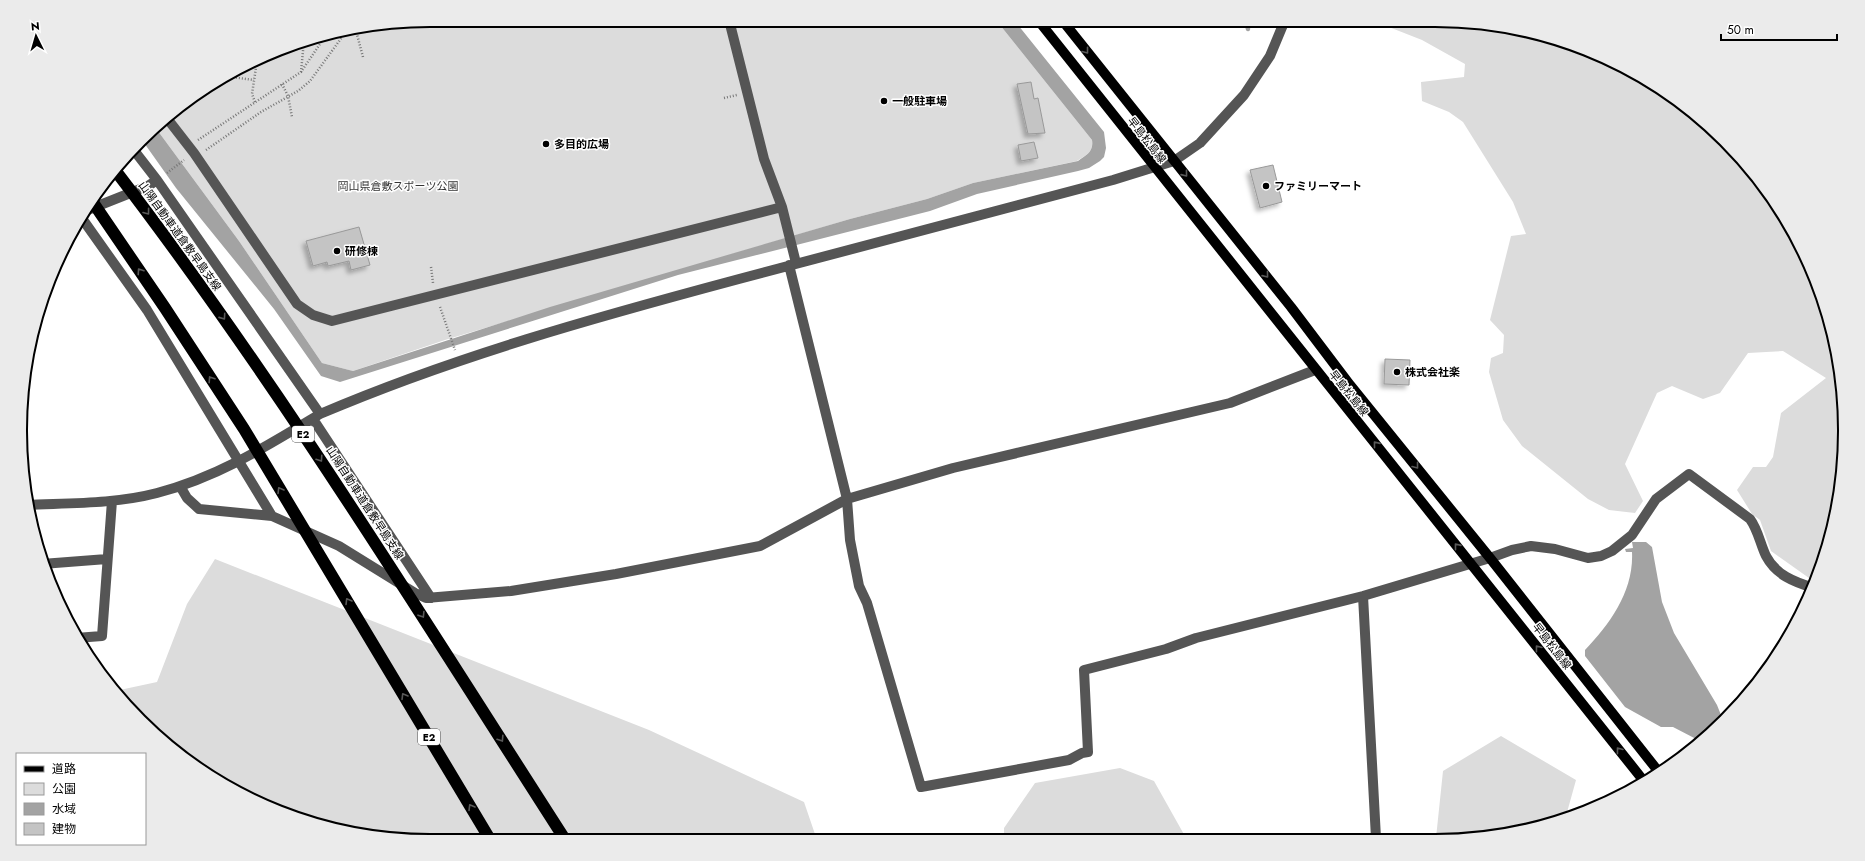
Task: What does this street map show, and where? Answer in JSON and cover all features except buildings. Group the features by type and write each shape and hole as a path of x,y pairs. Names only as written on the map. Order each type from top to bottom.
{"highway":[{"name":"山陽自動車道倉敷早島支線","path":"118,175 201,284 283,403 380,548 479,706 562,834"},
{"name":"E2","path":"95,206 165,308 244,429 487,834"}],"main road":[{"name":"早島松島線","path":"1044,27 1315,370 1472,563 1641,777"},
{"name":"早島松島線","path":"1068,27 1291,307 1350,385 1490,558 1655,768"}],"street":[{"path":"731,27 764,159 782,207 790,236 792,247 792,264 847,499 850,540 859,586 867,603 921,787 1068,760 1082,753 1088,752 1084,670 1166,649 1196,638 1363,596 1512,550 1531,546 1555,549 1588,558 1601,556 1612,551 1632,535 1656,499 1689,474 1750,519 1755,526 1766,556 1776,570 1794,582 1807,586"},
{"path":"34,505 112,501 156,493 197,481 240,462 317,416 460,360 530,337 792,264 1155,168 1174,161 1200,143 1244,95 1270,56 1282,27"},
{"path":"170,122 194,153 297,304 313,315 332,321 782,207"},
{"path":"137,153 161,178 317,416 432,598"},
{"path":"94,207 148,186 161,178"},
{"path":"85,223 147,310 272,516"},
{"path":"180,486 187,498 199,509 272,516 339,546 415,593 426,598 511,591 609,576 760,546 847,499 953,468 1230,403 1315,370"},
{"path":"84,637 102,636 112,501"},
{"path":"49,563 107,559"},
{"path":"1363,596 1376,834"}],"path":[{"path":"357,34 363,57"},
{"path":"320,43 301,72 195,141 194,153 204,152 261,112 310,81 341,37"},
{"path":"301,72 303,47"},
{"path":"255,67 252,94 255,102"},
{"path":"236,78 254,80"},
{"path":"282,84 288,96 292,117"},
{"path":"161,178 183,161"},
{"path":"451,337 454,347"}],"green space":[{"name":"岡山県倉敷スポーツ公園","path":"430,27 1002,27 1092,140 1092,148 1089,153 1077,161 973,183 927,199 850,219 445,340 353,371 322,363 239,241 159,132 206,95 252,69 301,48 378,30"},
{"path":"1389,27 1434,27 1487,30 1539,41 1564,48 1589,58 1636,81 1680,110 1720,145 1755,185 1784,229 1807,276 1817,301 1824,326 1835,378 1838,430 1835,483 1824,535 1810,578 1771,551 1760,520 1752,514 1737,490 1753,467 1766,467 1773,457 1781,413 1826,378 1783,351 1748,353 1720,393 1703,399 1672,386 1657,393 1625,464 1643,501 1635,513 1609,510 1588,499 1522,446 1503,420 1489,372 1491,358 1503,353 1504,335 1490,320 1511,236 1526,234 1513,202 1463,122 1449,112 1422,101 1421,82 1464,77 1465,64 1422,40"},
{"path":"215,559 649,730 804,802 815,834 404,833 378,831 352,826 301,813 252,792 206,766 164,734 121,690 157,682 187,604"},
{"path":"1501,736 1576,780 1567,812 1564,813 1487,831 1436,834 1443,771"},
{"path":"1120,768 1154,781 1184,834 1004,834 1004,828 1035,783"}],"water":[{"path":"1002,27 1020,27 1104,132 1106,148 1104,157 1100,161 1089,168 977,194 930,211 678,275 340,382 321,376 274,309 176,188 145,145 159,132 239,241 322,363 353,371 550,307 850,219 927,199 973,183 1078,161 1091,150 1092,140"},
{"path":"1632,542 1646,542 1652,547 1662,602 1674,633 1717,705 1721,715 1695,739 1673,727 1661,727 1625,707 1585,656 1585,650 1611,618 1625,593 1632,566 1632,552 1626,552 1625,549 1633,548"}],"place":[{"name":"一般駐車場","path":"884,101"},
{"name":"多目的広場","path":"546,144"},
{"name":"ファミリーマート","path":"1266,186"},
{"name":"研修棟","path":"337,251"},
{"name":"株式会社楽","path":"1397,372"}]}
